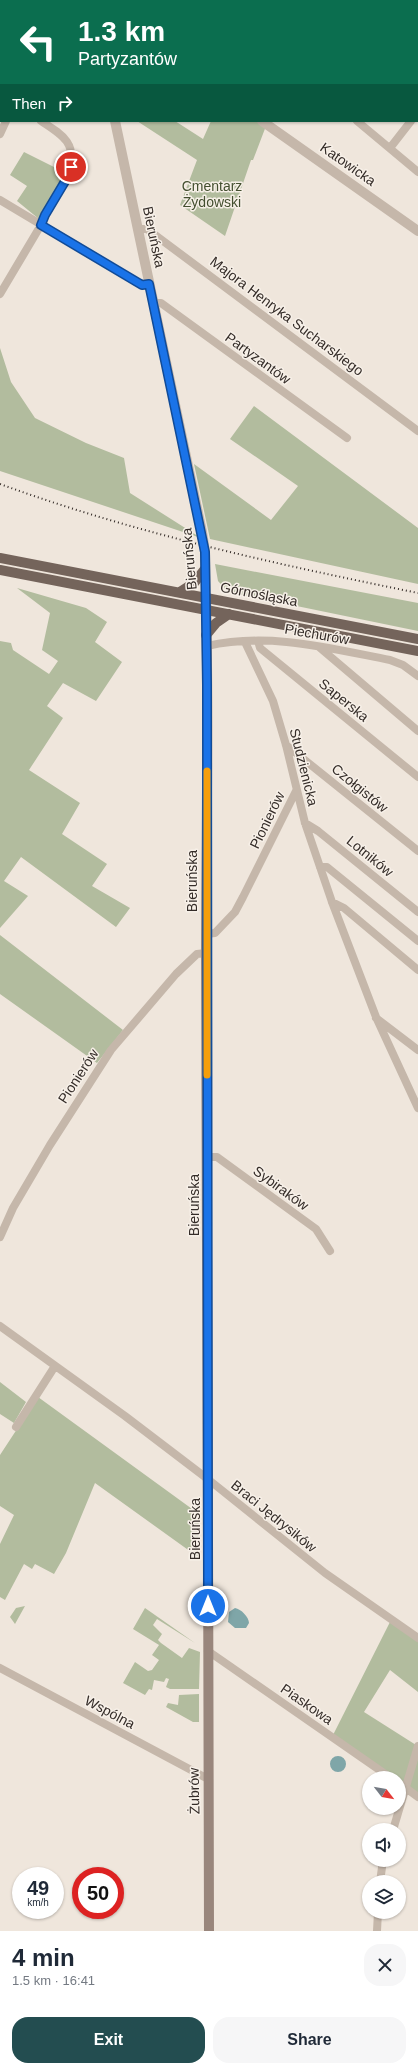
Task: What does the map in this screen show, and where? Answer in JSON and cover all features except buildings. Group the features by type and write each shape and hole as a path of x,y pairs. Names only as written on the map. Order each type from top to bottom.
{"main road":[{"name":"Górnośląska","path":"0,558 418,639"},
{"path":"180,592 194,583 206,569"},
{"name":"Górnośląska","path":"0,570 418,651"},
{"name":"Bieruńska","path":"206,598 206,953 209,1480 208,1651"},
{"path":"206,635 216,623 229,614"},
{"name":"Żubrów","path":"208,1651 209,1931"}],"street":[{"path":"0,134 6,122"},
{"path":"0,294 70,173 72,161 69,143 66,138 42,122"},
{"name":"Bieruńska","path":"115,122 202,532 206,569 206,598"},
{"name":"Katowicka","path":"263,122 418,231"},
{"path":"358,122 418,172"},
{"path":"390,148 410,122"},
{"path":"0,200 142,285 149,284"},
{"name":"Majora Henryka Sucharskiego","path":"138,229 147,229 207,272 418,431"},
{"name":"Partyzantów","path":"153,303 161,302 347,438"},
{"name":"Piechurów","path":"206,646 225,642 245,642 272,639 390,660 402,665 418,676"},
{"name":"Saperska","path":"258,641 260,648 418,777"},
{"name":"Studzienicka","path":"245,642 272,701 286,745 305,823 332,902 376,1017 418,1108"},
{"path":"318,646 418,731"},
{"name":"Czołgistów","path":"286,745 418,851"},
{"name":"Pionierów","path":"206,934 215,933 235,912 296,791"},
{"name":"Lotników","path":"305,823 318,830 418,912"},
{"path":"320,867 327,867 418,941"},
{"path":"332,902 344,908 418,970"},
{"name":"Pionierów","path":"0,1237 13,1208 50,1145 111,1050 176,974 197,954 206,953"},
{"path":"376,1017 418,1050"},
{"name":"Sybiraków","path":"208,1157 217,1157 316,1229 330,1251"},
{"name":"Braci Jędrysików","path":"0,1326 125,1416 209,1480 325,1574 418,1638"},
{"path":"16,1427 55,1366"},
{"name":"Piaskowa","path":"208,1651 381,1771"},
{"name":"Wspólna","path":"0,1668 208,1779"},
{"path":"406,1778 418,1746"},
{"path":"406,1788 418,1798"},
{"path":"376,1931 377,1919"}],"green space":[{"name":"Cmentarz Żydowski","path":"139,122 177,122 203,139 211,122 260,122 266,126 253,160 251,160 225,236 180,205 197,160"},
{"path":"24,152 66,173 39,219 17,201 27,186 10,175"},
{"path":"0,348 11,382 35,418 86,443 124,458 130,493 201,538 0,471"},
{"path":"254,406 418,528 418,584 210,539 194,464 271,520 298,486 230,439"},
{"path":"215,564 418,603 418,631 228,592 218,581"},
{"path":"17,588 86,608 107,622 95,642 122,662 96,701 63,683 47,706 63,718 29,770 80,803 62,834 107,864 92,886 130,908 116,927 21,857 4,881 28,896 0,928 0,641 11,643 13,650 49,674 58,661 42,650 50,613"},
{"path":"0,935 123,1030 97,1063 0,994"},
{"path":"0,1382 26,1402 14,1423 0,1414"},
{"path":"38,1397 199,1514 198,1557 95,1483 66,1553 54,1574 35,1564 32,1569 24,1564 5,1600 0,1597 0,1544 14,1515 0,1506 0,1455"},
{"path":"25,1606 15,1624 10,1617 16,1608"},
{"path":"145,1608 195,1643 157,1619 153,1625 162,1634 158,1640 182,1658 189,1648 200,1652 199,1689 170,1689 166,1687 169,1679 166,1678 164,1682 154,1680 152,1690 149,1689 145,1695 123,1683 135,1662 148,1671 152,1670 159,1660 152,1655 159,1645 133,1629"},
{"path":"390,1622 418,1641 418,1692 390,1670 364,1712 416,1745 406,1780 406,1771 386,1771 333,1735"},
{"path":"199,1694 199,1722 193,1722 166,1707 168,1703 178,1705 179,1695"},
{"path":"418,1758 418,1795 408,1787"}],"water":[{"path":"235,1608 248,1618 249,1623 246,1628 235,1628 228,1622 229,1612"},
{"path":"338,1756 345,1761 346,1764 341,1771 338,1772 331,1767 330,1764 335,1757"}],"railway":[{"path":"0,484 51,502 155,533 259,559 418,593"}],"slow traffic":[{"path":"207,771 207,1075"}],"route":[{"path":"71,167 70,173 45,215 41,225 142,285 149,284 193,488 205,552 207,685 206,953 209,1431 208,1606"}]}
